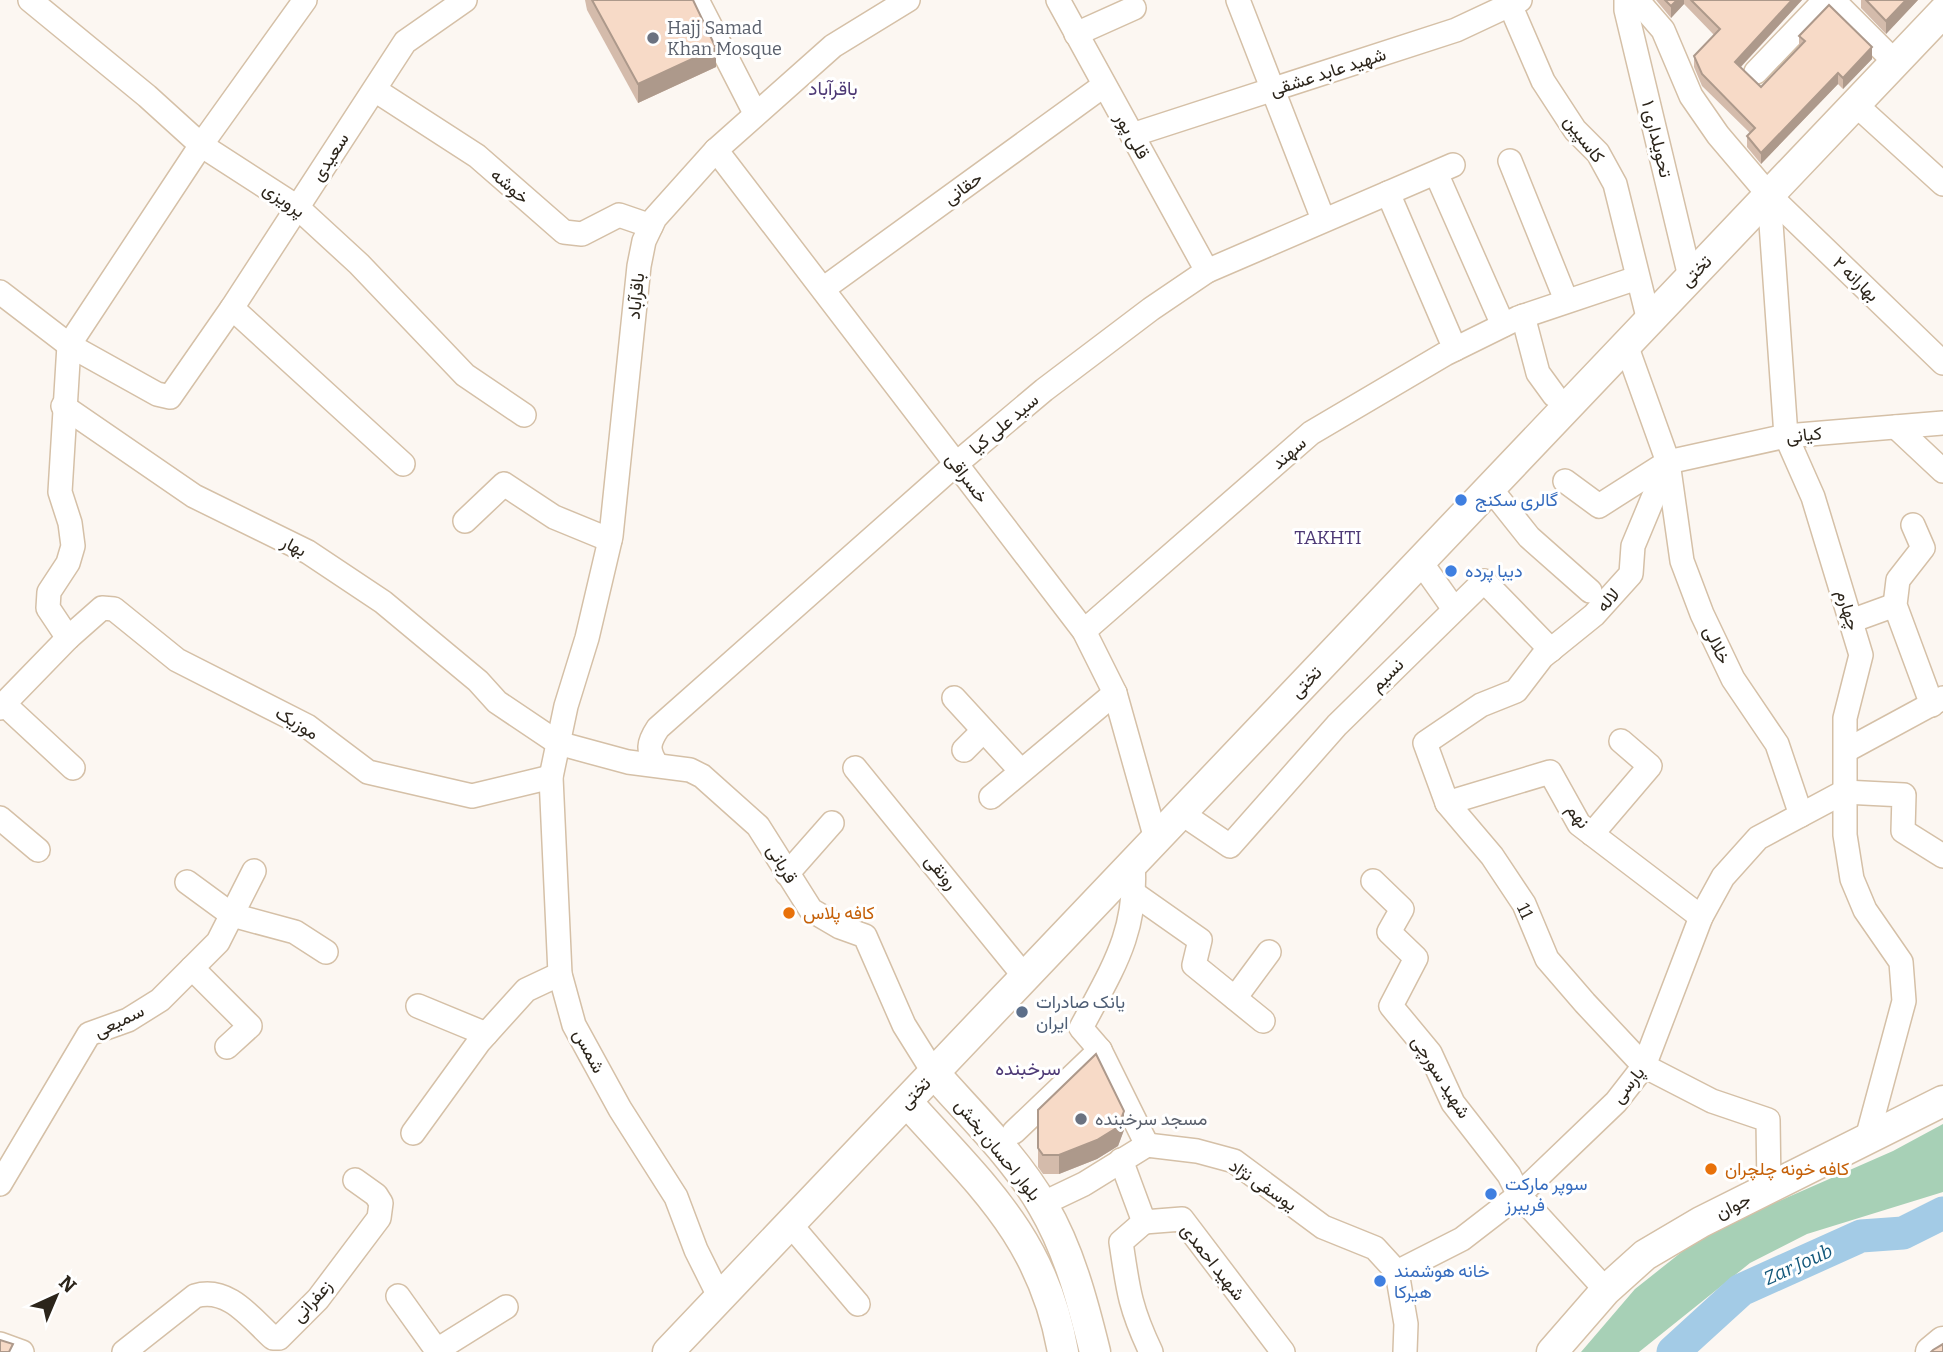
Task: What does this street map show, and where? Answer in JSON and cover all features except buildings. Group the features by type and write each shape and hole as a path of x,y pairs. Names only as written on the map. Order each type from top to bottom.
{"main road":[{"name":"تختی","path":"668,1352 1943,12"},
{"name":"بلوار احسان بخش","path":"934,1073 1042,1204 1064,1252 1085,1311 1095,1352"},
{"name":"بلوار احسان بخش","path":"907,1101 1014,1223 1029,1247 1057,1314 1063,1352"},
{"name":"جوان","path":"1552,1352 1606,1290 1645,1255 1769,1188 1866,1142 1943,1101"},
{"path":"953,1152 948,1140 953,1127 965,1120 978,1124"},
{"path":"1931,1352 1943,1342"}],"street":[{"name":"پرویزی","path":"30,0 147,96 201,145 298,207 359,264 465,375 524,415"},
{"path":"68,638 48,608 49,592 68,563 73,546 70,523 60,492 63,406 69,345 201,145 305,0"},
{"name":"سعیدی","path":"69,345 164,397 175,392 405,42 465,0"},
{"path":"696,0 755,113"},
{"name":"باقرآباد","path":"551,777 610,540 639,266 651,226 670,198 755,113 833,46 908,0"},
{"name":"قلی پور","path":"1058,0 1207,271"},
{"path":"1238,0 1323,219"},
{"name":"تحویلداری ۱","path":"1626,0 1626,10 1690,278"},
{"name":"بهارانه ۲","path":"1637,0 1663,30 1691,96 1718,135 1769,195 1943,363"},
{"path":"1756,72 1825,0"},
{"path":"1833,0 1895,62"},
{"name":"شهید عابد عشقی","path":"1132,135 1456,30 1513,2"},
{"name":"کاسپین","path":"1513,2 1543,81 1575,130 1598,153 1615,184 1649,321"},
{"path":"1076,34 1134,8"},
{"name":"حقانی","path":"823,289 1103,86"},
{"name":"خوشه","path":"375,90 477,156 564,232 582,234 619,215 651,226"},
{"path":"1855,104 1943,184"},
{"name":"خسراقی","path":"716,150 1084,631 1115,694 1156,839"},
{"path":"1510,161 1566,300"},
{"name":"سید علی کیا","path":"657,765 650,754 649,743 658,728 956,464 1044,390 1151,309 1207,271 1323,219 1445,169 1513,321"},
{"path":"1388,193 1455,349"},
{"name":"چهارم","path":"1769,195 1786,436 1813,497 1861,655 1845,718 1845,835 1852,879 1865,910 1901,962 1903,1001 1866,1142"},
{"name":"سهند","path":"1084,631 1311,433 1455,349 1513,321 1566,300 1637,278"},
{"path":"0,292 69,345"},
{"path":"232,308 403,464"},
{"path":"1513,321 1538,373 1553,395"},
{"path":"1565,481 1599,506 1668,462 1626,345"},
{"name":"بهار","path":"63,406 194,496 309,552 383,602 478,681 497,702 558,743"},
{"name":"کیانی","path":"1668,462 1786,436 1943,423"},
{"path":"1896,427 1943,471"},
{"name":"لاله","path":"1425,743 1481,705 1516,691 1551,650 1594,615 1631,575 1633,546 1668,462"},
{"name":"خلالی","path":"1668,462 1682,561 1698,604 1732,680 1777,744 1801,815"},
{"path":"465,522 498,486 504,484 554,517 610,540"},
{"path":"1490,488 1529,537 1590,592"},
{"path":"1847,750 1937,702 1895,605 1898,580 1923,548 1913,525"},
{"path":"1420,561 1454,609"},
{"name":"نسیم","path":"1181,813 1230,846 1337,725 1485,581 1551,650"},
{"path":"1851,621 1895,605"},
{"name":"موزیک","path":"2,706 93,613 102,608 114,609 177,660 307,726 356,765 380,777 472,796 551,777"},
{"path":"991,797 1115,694"},
{"path":"954,698 1021,771"},
{"path":"2,706 73,768"},
{"path":"964,750 984,731"},
{"path":"1592,834 1650,766 1622,741"},
{"name":"قربانی","path":"558,743 628,762 690,770 727,796 765,835 811,910 840,928 865,936 904,1025 934,1073"},
{"name":"11","path":"1425,743 1447,803 1492,856 1524,904 1547,959 1644,1066"},
{"name":"رونقی","path":"855,768 1025,976"},
{"name":"نهم","path":"1447,803 1550,772 1580,824 1702,917"},
{"name":"شمس","path":"551,777 560,974 575,1026 620,1109 676,1198 696,1250 720,1298"},
{"path":"1844,792 1904,795 1903,831 1943,856"},
{"name":"پارسی","path":"1396,1272 1462,1239 1519,1195 1616,1102 1644,1066 1702,917 1723,877 1758,838 1844,792"},
{"path":"0,818 38,850"},
{"path":"787,874 832,823"},
{"path":"1042,1204 1084,1184 1147,1145 1100,1050 1081,1028 1118,957 1132,918 1136,895 1133,863"},
{"name":"سمیعی","path":"0,1184 89,1034 128,1020 160,1000 218,942 254,871"},
{"name":"شهید سورچی","path":"1373,881 1402,909 1388,932 1416,958 1391,1006 1430,1053 1453,1103 1509,1175 1519,1195"},
{"path":"187,882 232,915 295,932 326,952"},
{"path":"1136,895 1200,940 1194,965 1263,1021"},
{"path":"1235,998 1269,952"},
{"path":"192,968 250,1026 227,1046"},
{"path":"413,1133 486,1034 526,990 560,974"},
{"path":"418,1006 486,1034"},
{"path":"1014,1132 1100,1050"},
{"path":"1644,1066 1712,1101 1768,1121 1769,1188"},
{"name":"یوسفی نژاد","path":"1147,1145 1197,1151 1234,1161 1323,1227 1375,1248 1396,1272"},
{"path":"1121,1160 1144,1222 1121,1242 1130,1305 1151,1352"},
{"name":"زعفرانی","path":"124,1352 195,1296 203,1293 227,1297 273,1338 279,1338 318,1299 379,1218 382,1203 376,1195 355,1180"},
{"path":"1519,1195 1606,1290"},
{"name":"شهید احمدی","path":"1144,1222 1182,1219 1283,1352"},
{"path":"790,1224 858,1304"},
{"path":"1396,1272 1406,1324 1405,1352"},
{"path":"398,1296 438,1351 506,1307"},
{"path":"0,1344 22,1352"}],"green space":[{"path":"1943,1124 1943,1192 1807,1234 1750,1263 1639,1352 1581,1352 1635,1289 1693,1243 1731,1222 1893,1151"}],"waterway":[{"name":"Zar Joub","path":"1673,1352 1741,1290 1861,1236 1903,1233 1943,1213"}],"place":[{"name":"Hajj Samad Khan Mosque","path":"653,38"},
{"name":"گالری سکنج","path":"1461,500"},
{"name":"دیبا پرده","path":"1451,571"},
{"name":"کافه پلاس","path":"789,913"},
{"name":"یانک صادرات ایران","path":"1022,1012"},
{"name":"مسجد سرخبنده","path":"1081,1119"},
{"name":"کافه خونه چلچران","path":"1711,1169"},
{"name":"سوپر مارکت فریبرز","path":"1491,1194"},
{"name":"خانه هوشمند هیرکا","path":"1380,1281"}],"district":[{"name":"باقرآباد","path":"833,88"},
{"name":"TAKHTI","path":"1328,537"},
{"name":"سرخبنده","path":"1028,1068"}]}
